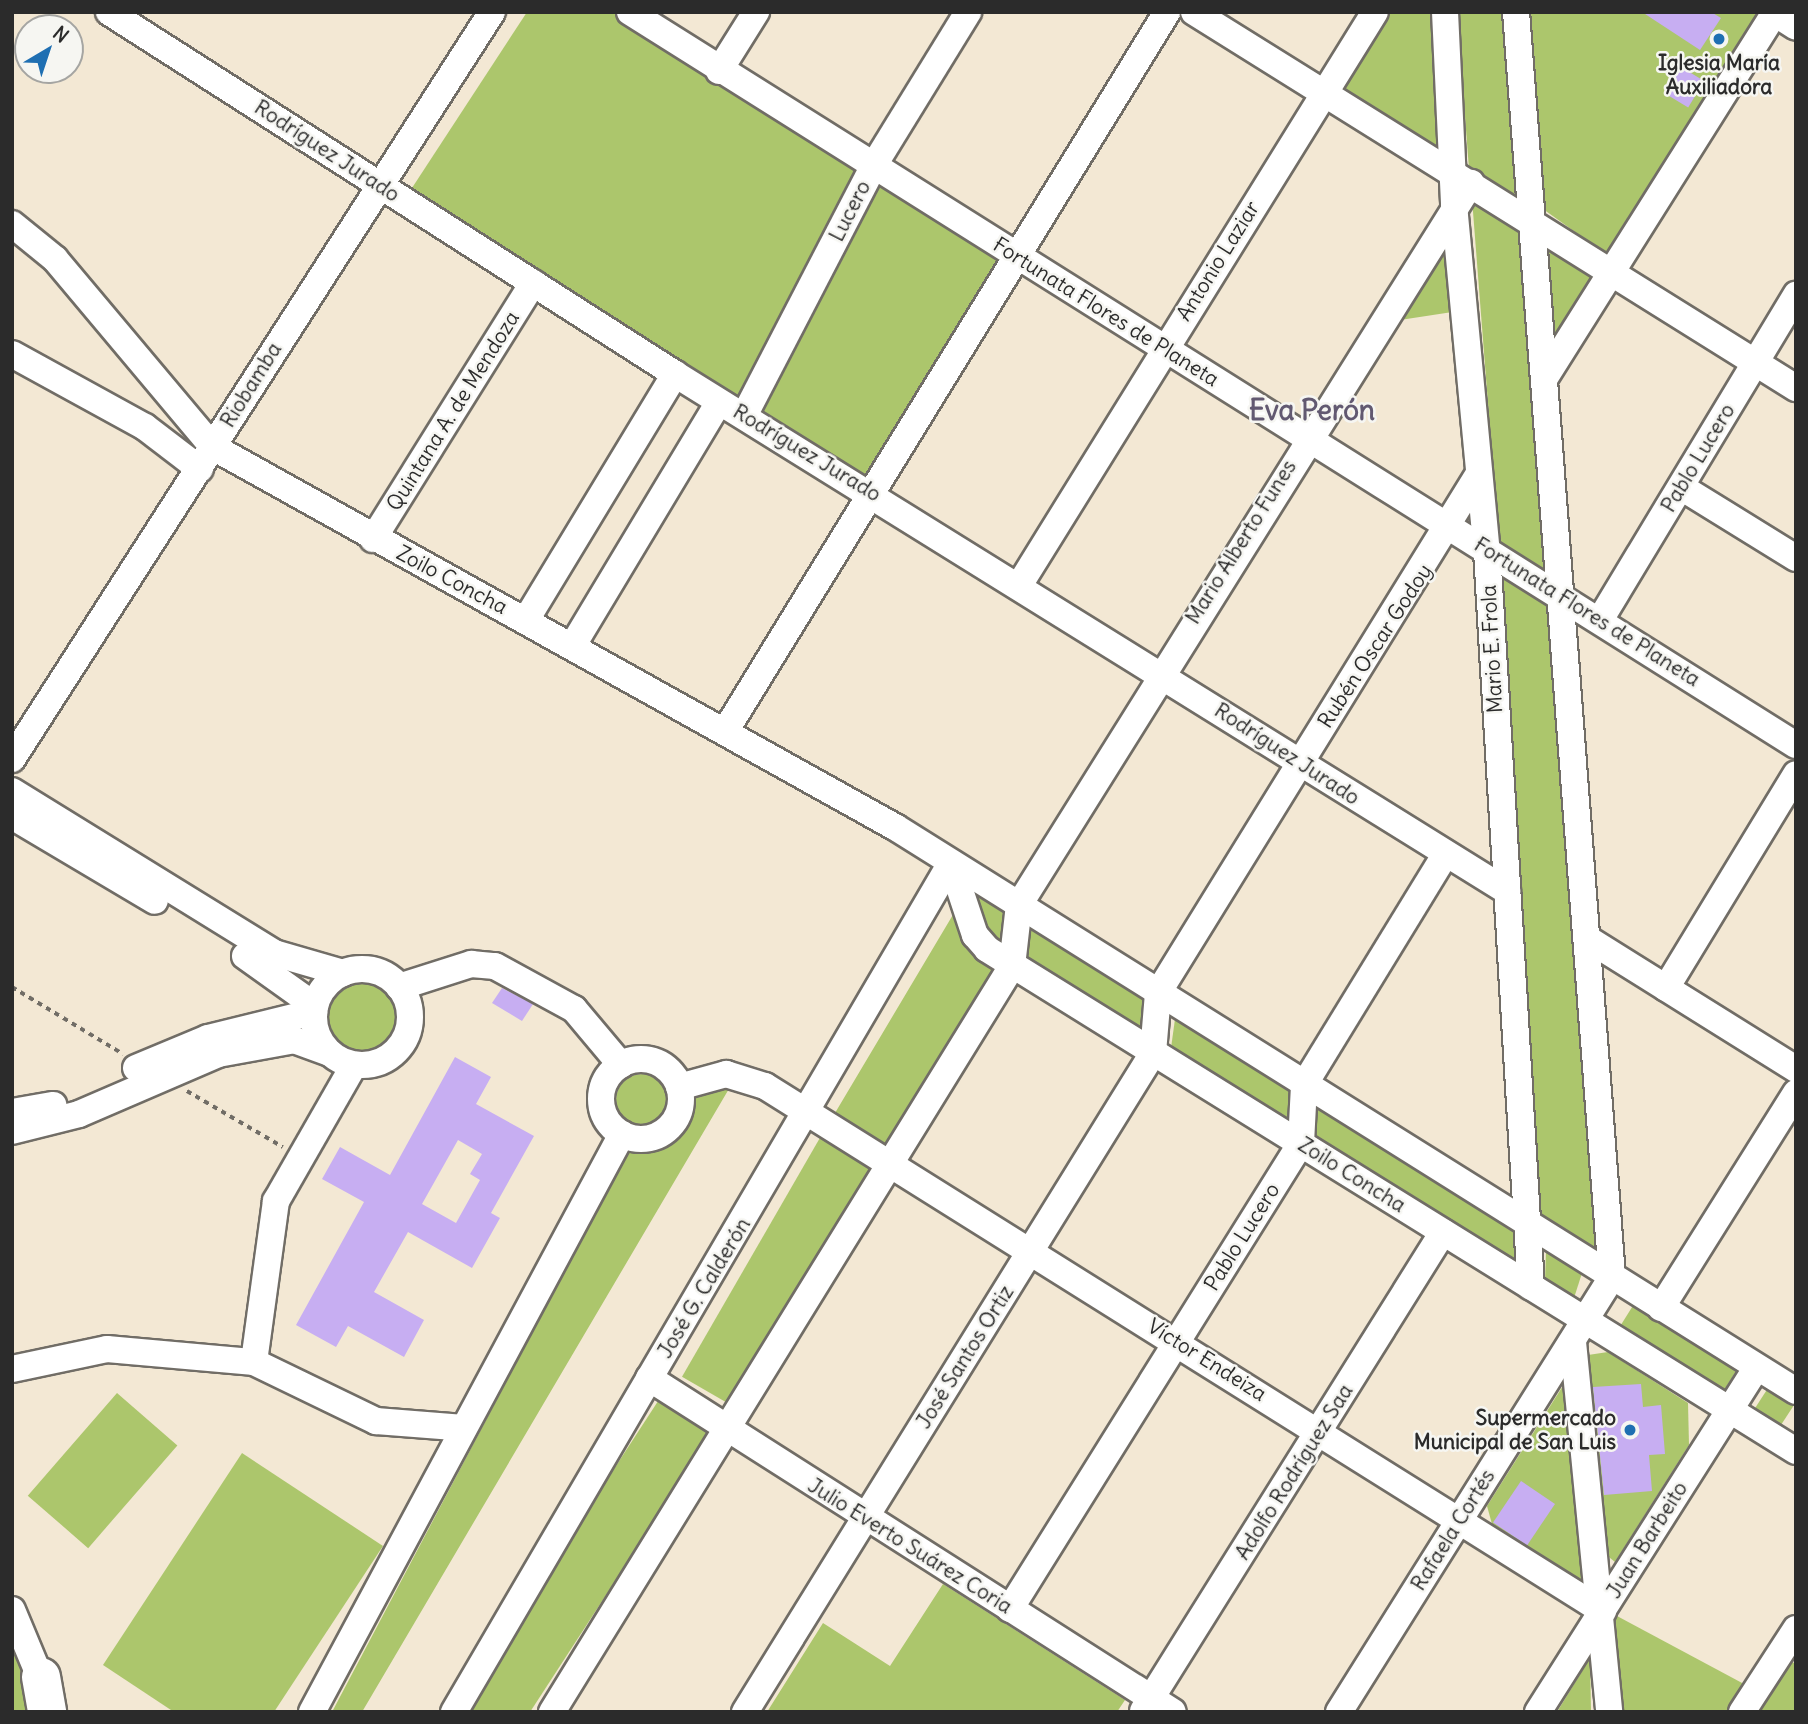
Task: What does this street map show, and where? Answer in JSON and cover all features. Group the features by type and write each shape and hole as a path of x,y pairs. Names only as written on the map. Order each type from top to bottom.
{"street":[{"name":"Rodríguez Jurado","path":"109,12 719,402 873,492 1445,855 1507,891"},
{"name":"Riobamba","path":"12,759 492,12"},
{"name":"Fortunata Flores de Planeta","path":"630,12 719,71 874,165 1017,258 1306,438 1452,526 1562,599 1600,620 1796,745"},
{"path":"719,71 756,12"},
{"name":"Lucero","path":"744,416 874,165 968,12"},
{"path":"726,730 1167,12"},
{"path":"1194,12 1532,220 1796,387"},
{"name":"Antonio Laziar","path":"1020,584 1163,348 1375,12"},
{"name":"Mario E. Frola","path":"1445,12 1463,178 1454,205 1487,551 1531,1287"},
{"path":"1516,12 1591,941 1612,1277"},
{"path":"1546,376 1774,13 1796,27"},
{"name":"Mario Alberto Funes","path":"1019,905 1306,438 1454,205"},
{"name":"Zoilo Concha","path":"12,224 55,259 206,458 373,539 726,730 1019,905 1796,1391"},
{"name":"Quintana A. de Mendoza","path":"373,539 533,283"},
{"name":"Pablo Lucero","path":"1600,620 1796,295"},
{"path":"12,354 206,458"},
{"path":"526,620 675,374"},
{"path":"573,645 719,402"},
{"name":"Rubén Oscar Godoy","path":"1158,993 1452,526 1478,475"},
{"path":"1681,487 1796,558"},
{"path":"1666,988 1796,774"},
{"path":"12,791 274,953 343,973 367,970 399,987 410,1014 404,1042 382,1061 354,1065 293,1040 218,1054 79,1114 12,1131"},
{"path":"12,816 277,975 315,1009"},
{"name":"Pablo Lucero","path":"1010,1609 1301,1143 1304,1085 1445,855"},
{"name":"Zoilo Concha","path":"951,863 975,935 1012,966 1531,1287 1579,1331 1792,1441"},
{"name":"José G. Calderón","path":"454,1712 649,1378 809,1113 951,863"},
{"path":"552,1712 1012,966 1019,905"},
{"path":"1591,941 1796,1069"},
{"path":"399,987 471,964 495,966 574,1009 621,1065"},
{"path":"330,1053 317,1034 315,1009 325,986 343,973"},
{"name":"José Santos Ortiz","path":"745,1712 1153,1053 1158,993"},
{"path":"12,1112 64,1101 208,1038 315,1009"},
{"path":"655,1062 680,1087 680,1111 667,1130 645,1139 622,1135 601,1106 605,1082 621,1065 655,1062"},
{"path":"254,1362 276,1201 354,1065"},
{"name":"Víctor Endeiza","path":"680,1087 726,1074 742,1077 809,1113 889,1167 1461,1518 1599,1612"},
{"path":"1661,1308 1796,1093"},
{"path":"312,1712 622,1135"},
{"name":"Adolfo Rodríguez Saa","path":"1156,1707 1443,1232"},
{"name":"Rafaela Cortés","path":"1339,1712 1612,1277"},
{"path":"1579,1331 1606,1709"},
{"path":"12,1369 107,1349 254,1362 376,1421 464,1428"},
{"name":"Juan Barbeito","path":"1538,1712 1756,1368"},
{"name":"Julio Everto Suárez Coria","path":"649,1378 1010,1609 1156,1707"},
{"path":"12,1610 47,1700"},
{"path":"1742,1712 1793,1639"}],"green space":[{"path":"527,12 623,12 1003,258 867,479 410,191"},
{"path":"1389,12 1436,12 1447,154 1341,90"},
{"path":"1457,12 1506,12 1520,186 1515,195 1469,169"},
{"path":"1527,12 1754,12 1758,22 1616,248 1603,252 1543,209"},
{"path":"1472,199 1521,224 1550,576 1499,544"},
{"path":"1452,245 1459,311 1400,320 1440,249"},
{"path":"1552,245 1600,275 1558,342 1552,339 1545,249"},
{"path":"1501,568 1552,602 1596,1243 1588,1253 1547,1228 1538,1207"},
{"path":"972,890 1009,914 1004,947 988,937"},
{"path":"954,913 966,946 998,967 890,1147 835,1113"},
{"path":"1027,924 1147,998 1140,1028 1021,960"},
{"path":"364,978 385,984 395,994 401,1015 395,1036 385,1046 364,1052 343,1046 333,1036 327,1015 333,994 343,984"},
{"path":"1175,1019 1296,1094 1291,1123 1171,1048"},
{"path":"642,1074 661,1081 668,1100 661,1119 642,1126 623,1119 616,1100 623,1081"},
{"path":"733,1082 362,1712 332,1712 629,1149 678,1136 697,1095"},
{"path":"1315,1107 1519,1233 1519,1264 1316,1138"},
{"path":"821,1136 874,1166 735,1407 682,1377"},
{"path":"1546,1251 1582,1273 1574,1298 1545,1281"},
{"path":"1634,1304 1737,1369 1723,1392 1619,1328"},
{"path":"1608,1352 1688,1403 1689,1445 1615,1562 1599,1549 1588,1355"},
{"path":"1566,1381 1585,1586 1492,1524 1487,1506"},
{"path":"1770,1385 1796,1402 1780,1427 1754,1410"},
{"path":"117,1393 177,1445 88,1548 28,1496"},
{"path":"662,1395 714,1429 530,1712 469,1712 460,1706"},
{"path":"242,1453 383,1546 274,1712 174,1712 103,1665"},
{"path":"943,1584 1125,1700 1117,1712 767,1712 823,1623 890,1666"},
{"path":"1617,1616 1744,1684 1726,1712 1619,1712 1610,1629"},
{"path":"12,1642 26,1677 33,1712 12,1712"},
{"path":"1590,1658 1591,1712 1557,1712"},
{"path":"1787,1662 1796,1663 1796,1712 1750,1712"}],"building":[{"path":"1642,12 1711,12 1721,18 1700,50"},
{"path":"1681,67 1704,81 1688,107 1665,94"},
{"path":"502,988 533,1004 522,1021 492,1003"},
{"path":"455,1057 491,1077 476,1104 534,1136 491,1213 500,1218 472,1268 408,1232 374,1292 424,1320 404,1357 348,1326 336,1347 296,1325 364,1202 322,1179 340,1147 390,1175","holes":["458,1140 482,1154 470,1174 480,1180 456,1223 422,1204"]},
{"name":"Supermercado Municipal de San Luis","path":"1641,1384 1643,1407 1661,1405 1665,1454 1649,1455 1652,1491 1604,1495 1593,1387"},
{"path":"1521,1481 1555,1504 1527,1545 1493,1522"}],"place":[{"name":"Iglesia María Auxiliadora","path":"1719,39"},
{"name":"Supermercado Municipal de San Luis","path":"1630,1430"}],"district":[{"name":"Eva Perón","path":"1312,410"}]}
